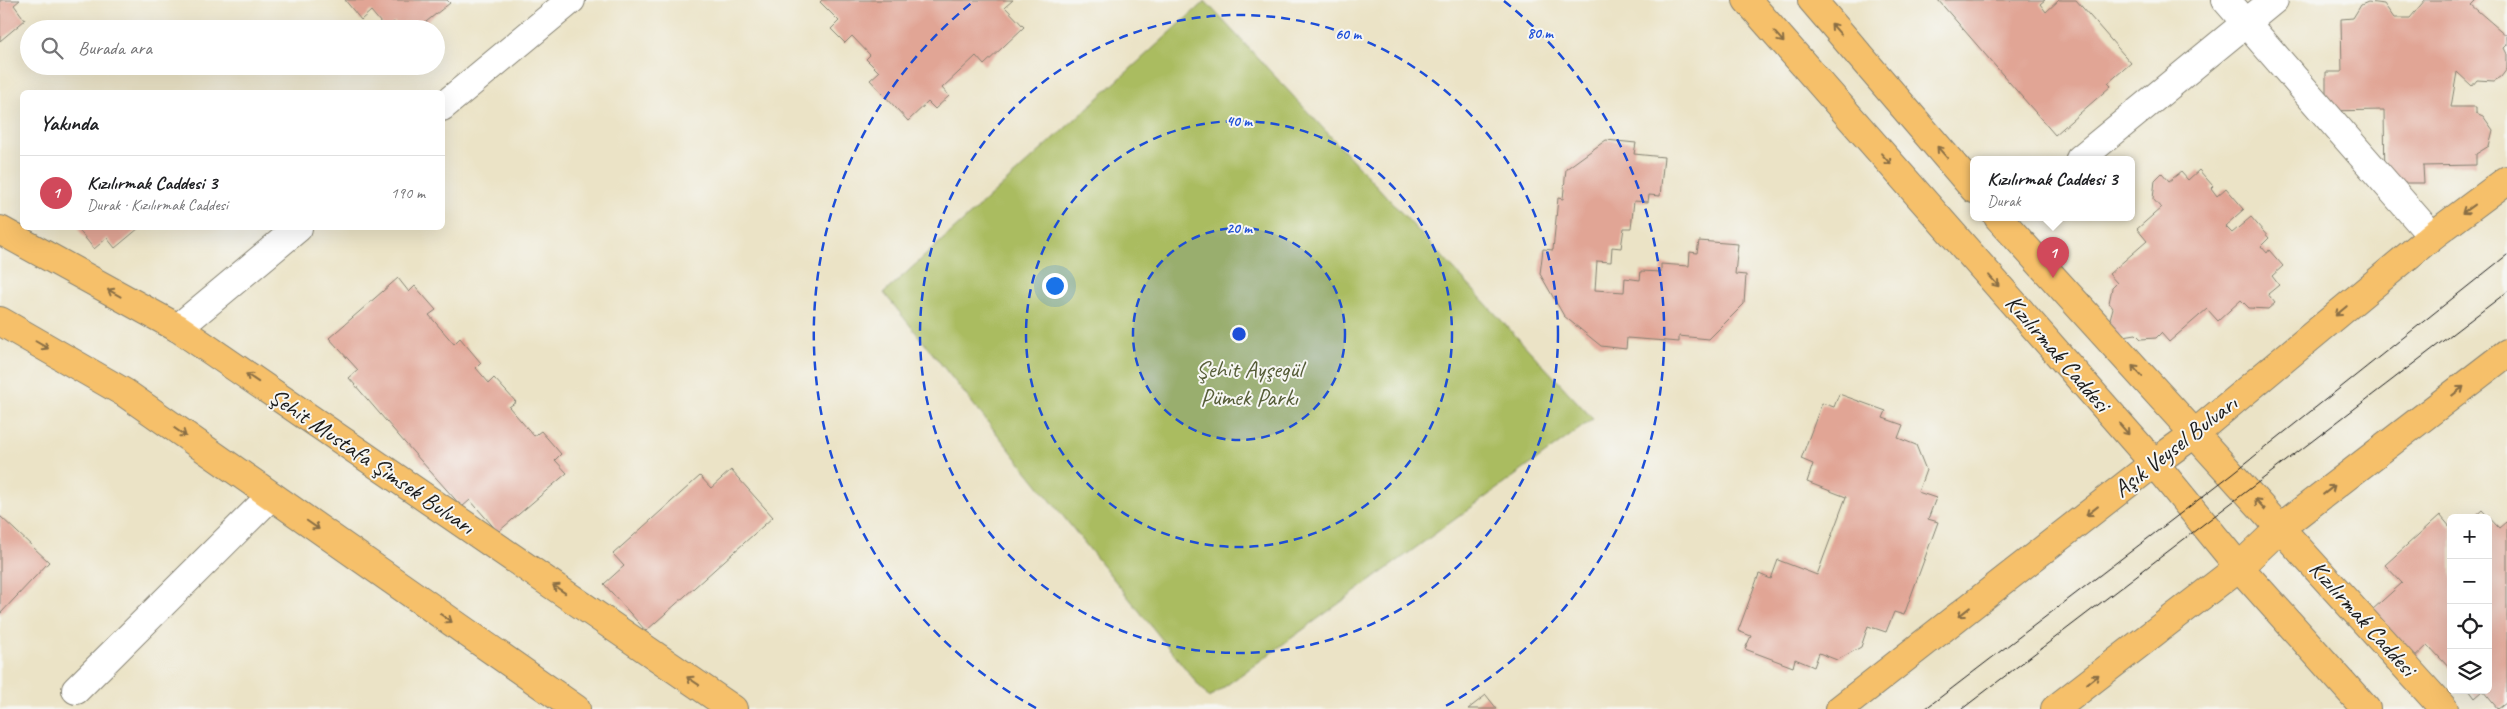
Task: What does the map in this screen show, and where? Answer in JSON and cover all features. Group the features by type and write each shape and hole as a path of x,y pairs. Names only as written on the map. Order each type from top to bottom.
{"main road":[{"name":"Kızılırmak Caddesi","path":"1747,0 2154,463 2239,567 2366,709"},
{"path":"1812,0 1970,184"},
{"name":"Aşık Veysel Bulvarı","path":"1840,709 2154,463 2194,434 2432,236 2507,180"},
{"name":"Kızılırmak Caddesi","path":"2006,221 2194,434 2281,527 2444,709"},
{"name":"Şehit Mustafa Şimsek Bulvarı","path":"0,230 178,328 733,709"},
{"path":"0,321 125,393 576,709"},
{"path":"2055,709 2239,567 2281,527 2507,353"}],"street":[{"path":"445,105 571,0"},
{"path":"2226,0 2432,236"},
{"path":"2084,156 2274,0"},
{"path":"178,328 296,230"},
{"path":"76,690 271,496"}],"green space":[{"name":"Şehit Ayşegül Pümek Parkı","path":"1205,1 1593,419 1209,698 884,293"}],"building":[{"path":"0,0 20,0 14,5 25,20 20,20 20,24 0,41"},
{"path":"345,0 447,0 450,3 428,20 378,20 371,11 361,20"},
{"path":"822,0 1013,0 1005,7 1024,27 984,65 976,56 942,88 949,96 935,109 928,102 908,121 870,80 879,72 866,59 870,55 852,36 845,43 831,29 839,21 820,2"},
{"path":"1938,0 2045,0 2040,4 2046,12 2059,0 2076,0 2131,63 2108,83 2111,86 2055,135"},
{"path":"2425,0 2476,0 2471,5 2507,36 2507,45 2504,48 2507,54 2507,69 2501,77 2494,81 2477,80 2472,86 2457,72 2451,107 2476,107 2476,113 2483,116 2493,130 2489,146 2476,154 2476,165 2423,166 2424,183 2385,183 2384,110 2326,111 2326,72 2342,72 2341,19 2353,18 2361,5 2368,2 2384,4 2394,18 2410,18"},
{"path":"1606,140 1636,143 1634,154 1664,157 1660,196 1649,195 1648,202 1634,201 1631,228 1624,228 1621,248 1612,247 1611,262 1597,261 1595,290 1624,292 1625,278 1640,280 1641,271 1661,272 1661,264 1689,266 1690,252 1697,253 1699,241 1738,244 1735,274 1746,275 1744,304 1709,339 1679,336 1679,342 1627,338 1626,349 1601,346 1564,316 1540,274 1543,249 1553,250 1558,198 1563,199 1566,169"},
{"path":"2199,170 2213,186 2211,188 2217,196 2226,188 2244,209 2225,226 2232,233 2251,217 2269,238 2261,246 2267,253 2269,250 2283,266 2272,276 2279,285 2268,294 2275,303 2268,309 2249,308 2241,300 2218,321 2207,309 2169,342 2161,333 2156,338 2141,339 2136,334 2117,337 2108,326 2113,308 2109,303 2112,288 2117,283 2109,274 2147,241 2137,229 2161,208 2153,199 2155,180 2162,173 2169,181 2181,172 2188,180"},
{"path":"79,230 137,230 115,248 107,238 94,249"},
{"path":"398,278 409,292 415,286 436,310 429,315 454,344 460,338 481,363 476,368 489,383 494,378 516,402 509,407 534,436 541,431 561,454 555,460 567,473 498,532 470,500 462,507 405,443 349,378 358,370 329,338"},
{"path":"1839,394 1886,411 1883,418 1903,425 1898,438 1916,445 1926,470 1918,492 1936,498 1928,519 1938,522 1904,615 1894,612 1886,632 1868,626 1861,647 1837,660 1819,653 1814,667 1795,659 1793,667 1745,649 1751,636 1738,631 1759,574 1771,579 1778,560 1817,575 1846,497 1807,482 1813,464 1801,459 1822,403 1834,407"},
{"path":"731,470 773,517 646,631 604,584 624,566 613,554 700,476 711,488"},
{"path":"2482,510 2486,514 2478,514"},
{"path":"2440,515 2447,523 2447,666 2428,645 2412,660 2372,610 2402,583 2385,565"},
{"path":"0,516 49,562 0,614"},
{"path":"2492,521 2499,528 2507,523 2507,704 2498,709 2486,694 2492,694"},
{"path":"1486,695 1497,709 1468,709"}],"tram line":[{"path":"1925,709 2232,474 2507,255"},
{"path":"1962,709 2507,292"}],"place":[{"name":"Kızılırmak Caddesi 3","path":"2053,278"}]}
